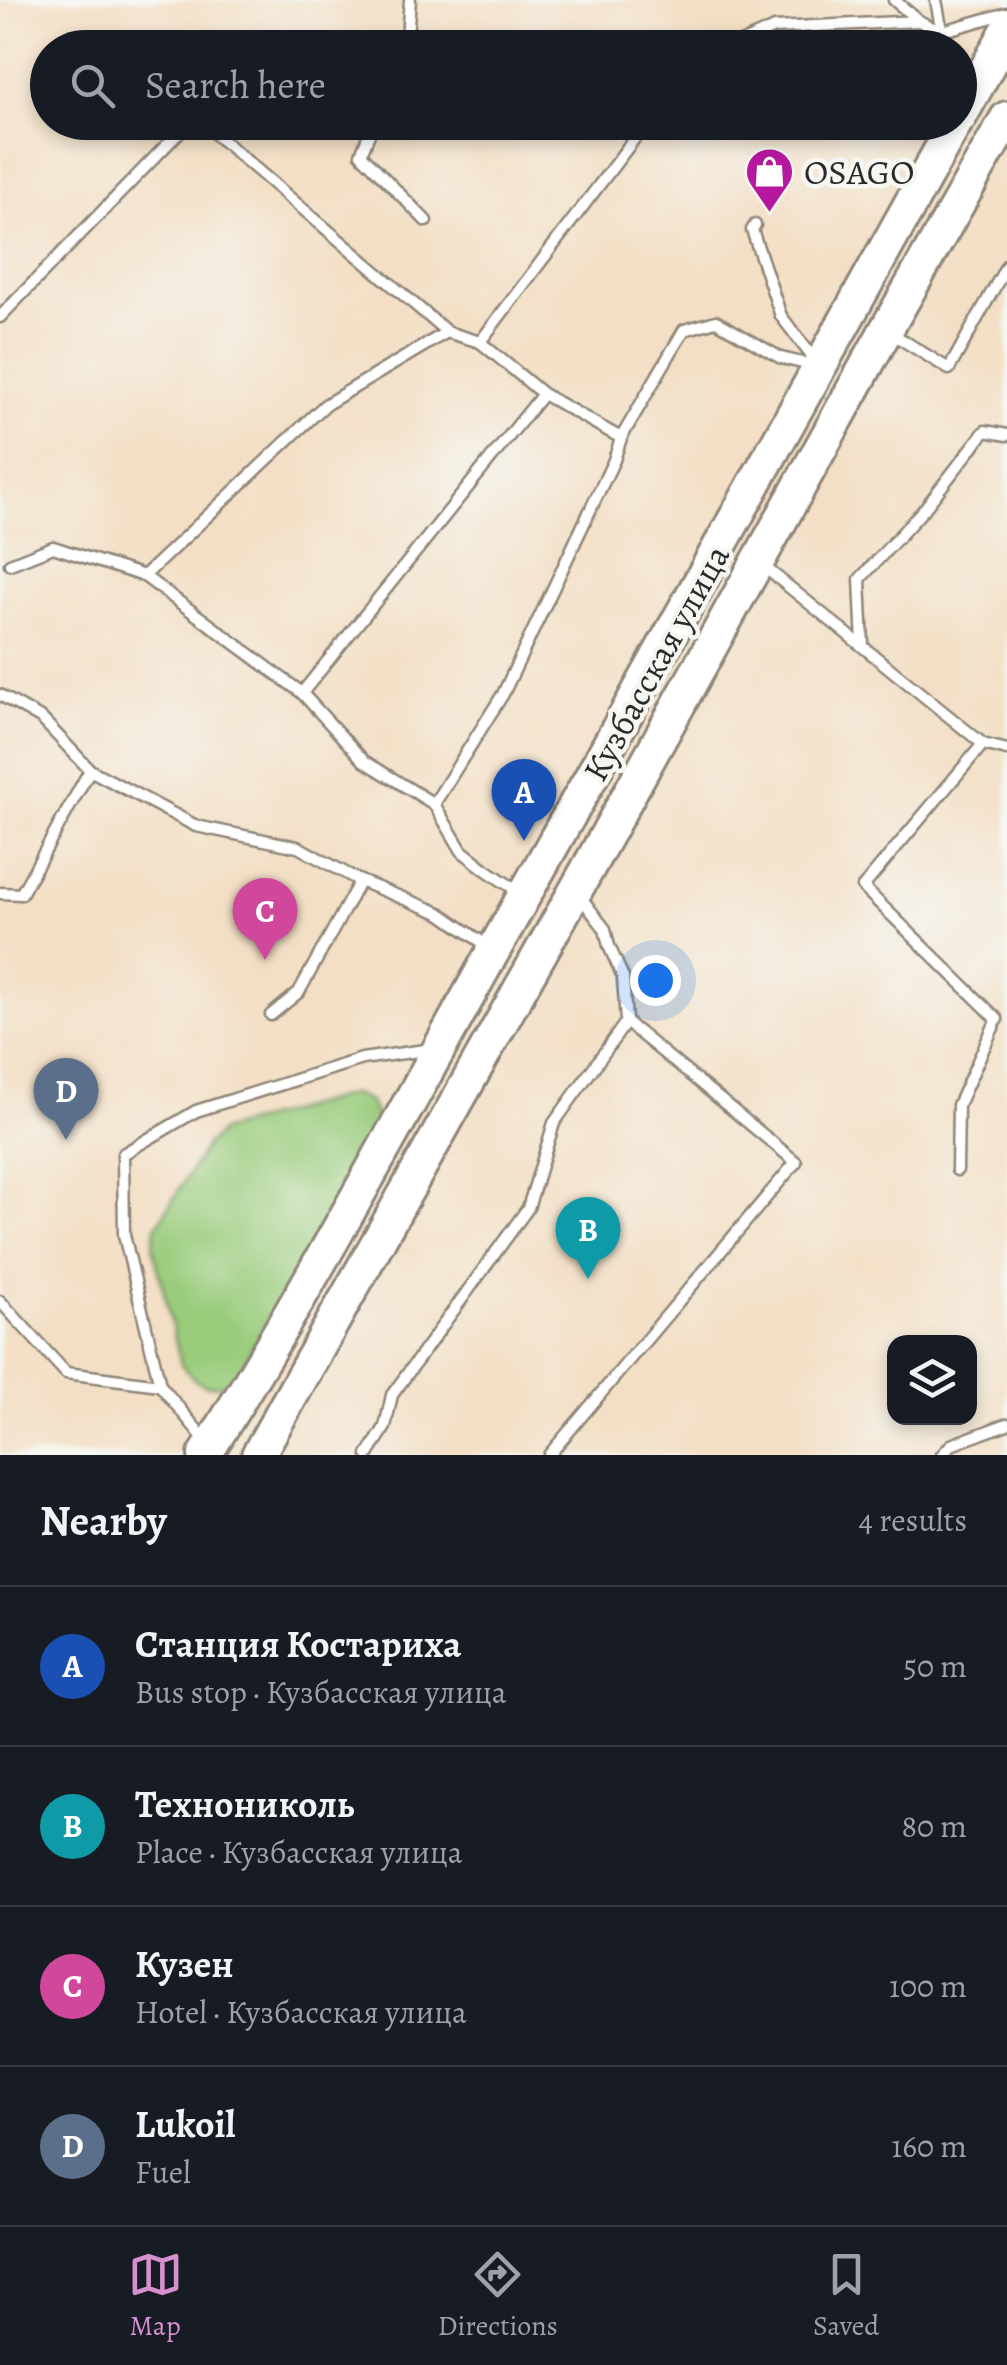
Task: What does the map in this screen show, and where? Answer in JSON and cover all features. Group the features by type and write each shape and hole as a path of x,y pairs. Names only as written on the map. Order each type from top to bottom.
{"main road":[{"name":"Кузбасская улица","path":"977,85 1007,31"},
{"name":"Кузбасская улица","path":"258,1455 1007,118"},
{"name":"Кузбасская улица","path":"207,1450 328,1250 947,140"}],"lane":[{"path":"408,30 410,0"},
{"path":"894,0 919,22 937,30"},
{"path":"936,0 942,30"},
{"path":"949,30 1007,13"},
{"path":"770,30 919,22"},
{"path":"0,317 172,140"},
{"path":"222,140 448,332 480,342 543,394 622,438"},
{"path":"367,140 361,154 426,221"},
{"path":"480,342 634,140"},
{"path":"755,225 752,230 780,316 820,368"},
{"path":"886,330 949,369 1007,265"},
{"path":"434,804 502,694 622,438 684,330 716,321 781,358 820,368"},
{"path":"144,576 325,404 448,332"},
{"path":"302,693 543,394"},
{"path":"863,646 860,579 924,508 985,431 1007,435"},
{"path":"10,564 53,547 144,576 302,693 364,761 434,804 462,851 523,895"},
{"path":"758,561 983,744 1007,750"},
{"path":"0,695 42,718 90,770 196,826 298,847 360,881 440,914 494,950"},
{"path":"957,1170 958,1105 998,1019 863,887 983,744"},
{"path":"0,893 20,894 90,770"},
{"path":"271,1015 299,992 360,881"},
{"path":"373,1454 385,1428 392,1395 528,1208 554,1123 626,1022 623,977 605,929 576,891"},
{"path":"549,1455 796,1162 626,1022"},
{"path":"207,1450 160,1386 124,1235 123,1154 196,1111 362,1059 438,1048"},
{"path":"0,1301 66,1373 160,1386"},
{"path":"942,1455 950,1445 1007,1424"}],"green space":[{"path":"352,1094 372,1107 374,1132 235,1378 227,1385 207,1386 196,1381 181,1365 153,1246 156,1227 207,1144 223,1130"}],"place":[{"name":"OSAGO","path":"769,214"},
{"name":"Станция Костариха","path":"524,841"},
{"name":"Кузен","path":"265,960"},
{"name":"Lukoil","path":"66,1140"},
{"name":"Технониколь","path":"588,1279"}]}
